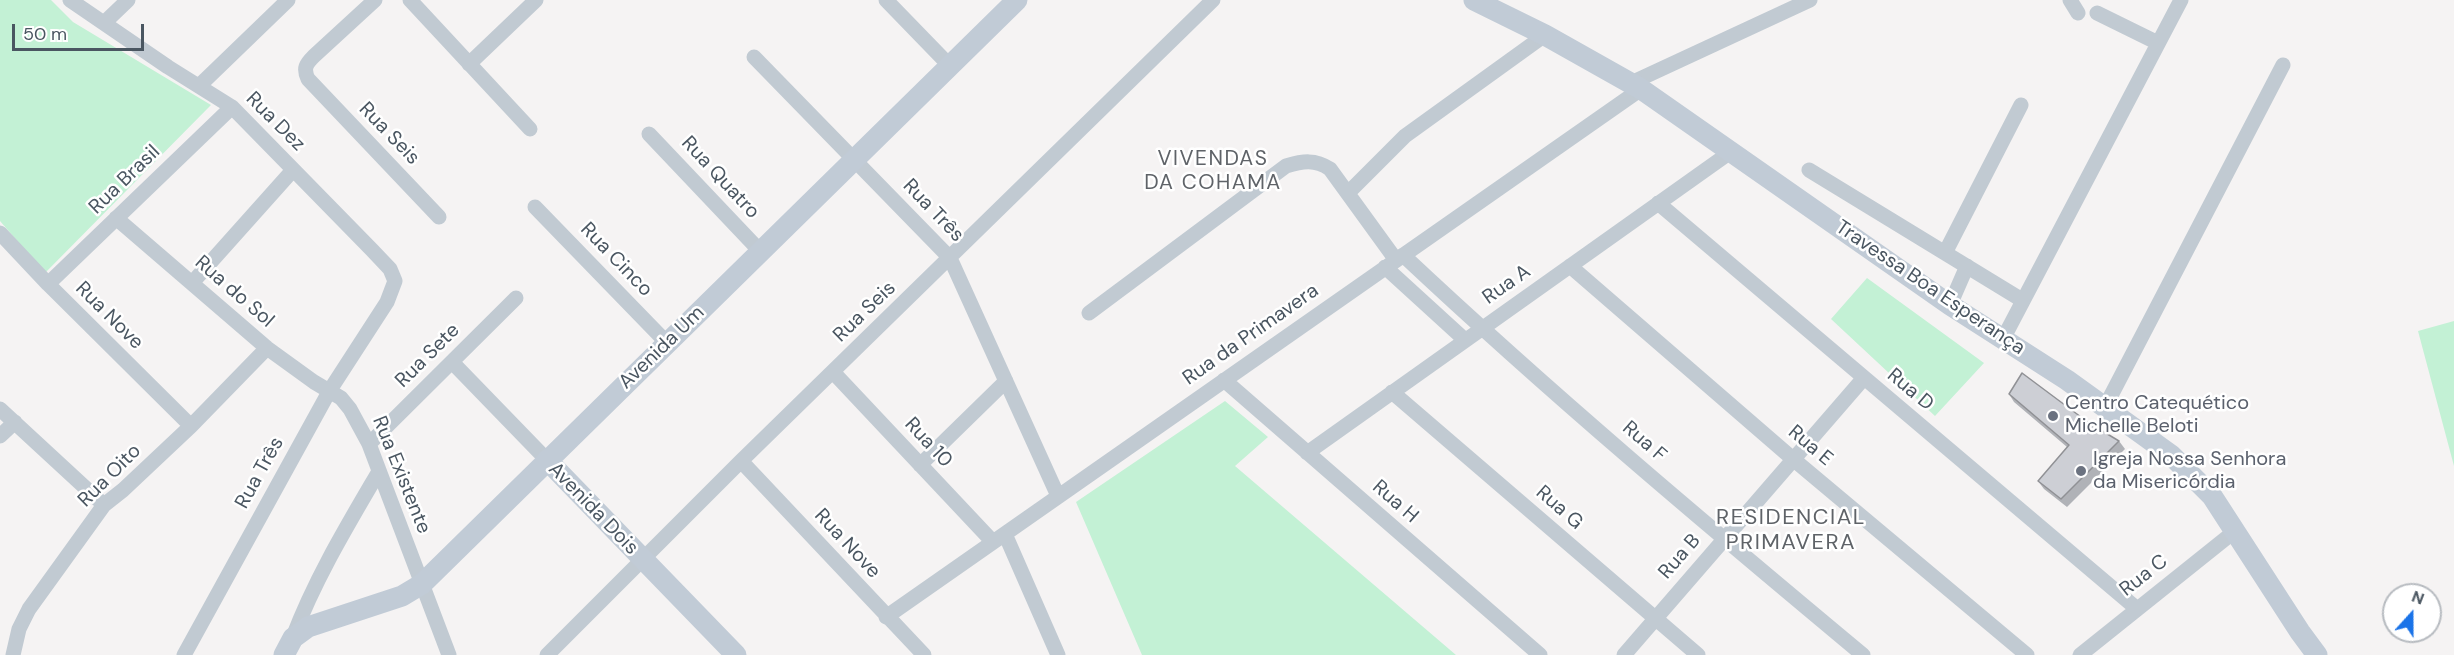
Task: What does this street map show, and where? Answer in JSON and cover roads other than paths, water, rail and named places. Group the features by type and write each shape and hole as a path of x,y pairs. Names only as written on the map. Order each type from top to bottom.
{"street":[{"name":"Rua Dez","path":"70,0 168,67 232,106 390,269 394,281 387,302 378,315"},
{"path":"104,23 128,0"},
{"path":"200,85 288,0"},
{"name":"Rua Seis","path":"375,0 306,64 308,79 439,217"},
{"path":"410,0 530,129"},
{"path":"470,64 536,0"},
{"path":"886,0 950,66"},
{"name":"Avenida Um","path":"288,647 308,627 402,596 422,584 1017,0"},
{"name":"Rua Seis","path":"547,655 741,461 1213,0"},
{"name":"Travessa Boa Esperança","path":"1474,0 1545,35 1636,86 1950,305 2105,406 2171,454 2212,496 2317,655"},
{"name":"Rua da Primavera","path":"886,617 1395,261 1636,86 1810,0"},
{"path":"2003,339 2181,0"},
{"path":"2097,13 2158,43"},
{"path":"1348,193 1405,136 1545,35"},
{"name":"Rua Três","path":"754,57 950,258 1058,496"},
{"path":"2105,406 2283,65"},
{"path":"1945,253 2021,105"},
{"name":"Rua Brasil","path":"48,284 232,106"},
{"name":"Rua Quatro","path":"650,134 760,252"},
{"name":"Rua A","path":"1307,453 1732,151"},
{"path":"1089,313 1286,166 1308,161 1323,164 1336,176 1395,261 1465,340"},
{"path":"192,283 293,170"},
{"path":"1809,170 2022,300"},
{"name":"Rua D","path":"1658,203 2136,608"},
{"name":"Rua Cinco","path":"535,207 667,343"},
{"name":"Rua do Sol","path":"116,218 267,348 314,382 330,390"},
{"name":"Rua Nove","path":"0,233 191,426"},
{"name":"Rua F","path":"1395,261 1481,328 1863,655"},
{"name":"Rua E","path":"1570,266 1793,459 2027,655"},
{"path":"1950,305 1967,266"},
{"name":"Rua Sete","path":"369,444 516,298"},
{"name":"Rua Três","path":"184,655 330,390 378,315"},
{"name":"Rua Oito","path":"13,655 19,629 29,609 104,505 191,426 267,348"},
{"name":"Avenida Dois","path":"452,362 736,655"},
{"name":"Rua 10","path":"833,372 920,465 999,538 1058,655"},
{"name":"Rua B","path":"1624,655 1863,379"},
{"name":"Rua H","path":"1224,380 1540,655"},
{"path":"920,465 1006,381"},
{"name":"Rua Existente","path":"330,390 350,409 369,444 449,655"},
{"name":"Rua G","path":"1392,392 1698,655"},
{"path":"0,409 104,505"},
{"path":"0,436 15,422"},
{"name":"Rua Nove","path":"741,461 924,655"},
{"path":"288,647 327,559 378,472"},
{"name":"Rua C","path":"2080,655 2235,531"}],"place":[{"name":"Centro Catequético Michelle Beloti","path":"2053,416"},
{"name":"Igreja Nossa Senhora da Misericórdia","path":"2081,471"}],"district":[{"name":"VIVENDAS DA COHAMA","path":"1213,171"},
{"name":"RESIDENCIAL PRIMAVERA","path":"1791,530"}]}
